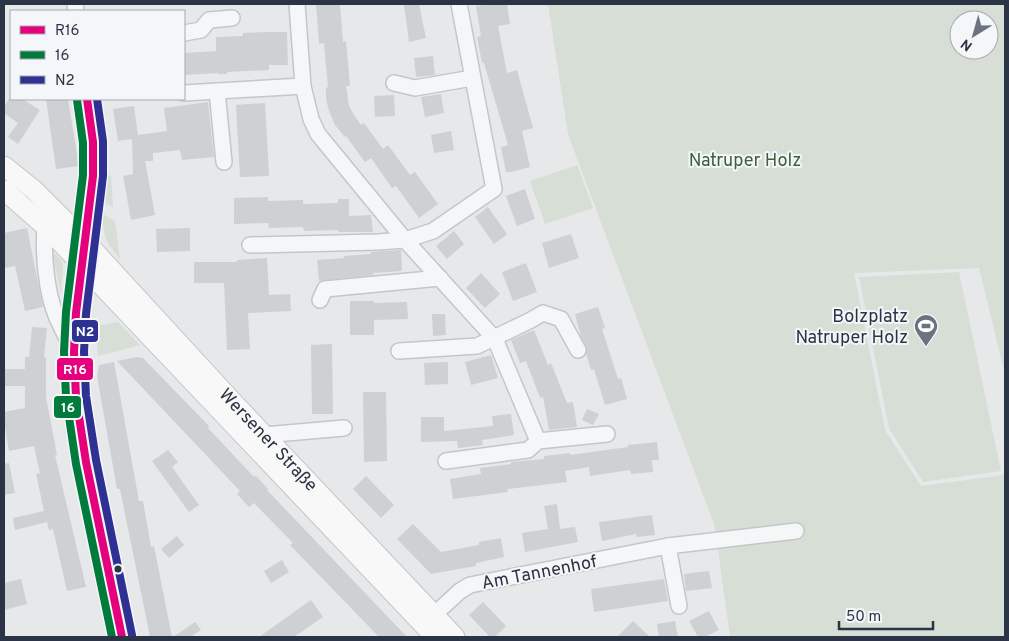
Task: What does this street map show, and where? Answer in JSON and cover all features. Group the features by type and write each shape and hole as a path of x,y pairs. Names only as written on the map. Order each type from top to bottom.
{"main road":[{"name":"Wersener Straße","path":"4,166 34,190 85,241 264,435 431,626"},
{"name":"Wersener Straße","path":"4,190 45,226 431,626 455,637"}],"street":[{"path":"297,4 303,86 311,119 318,134 405,240 495,338 538,441"},
{"path":"250,245 405,240 434,231 494,189 459,4"},
{"path":"185,33 201,30 209,20 232,18"},
{"path":"394,83 415,88 472,78"},
{"path":"185,93 303,86"},
{"path":"217,91 224,162"},
{"path":"87,100 93,153 92,184 76,313 74,352 76,397 86,462 122,637"},
{"path":"45,226 43,252 52,303 56,317 74,352"},
{"path":"320,300 325,289 440,278"},
{"path":"399,351 477,346 529,322 543,313 561,319 578,350"},
{"path":"264,435 344,428"},
{"path":"446,461 528,450 538,441 607,434"},
{"name":"Am Tannenhof","path":"431,626 460,591 470,586 668,546 796,531"},
{"path":"668,546 679,606"}],"green space":[{"name":"Natruper Holz","path":"548,4 1005,4 1005,374 979,268 854,273 885,430 921,486 1005,475 1005,637 730,637 715,527 568,134"},
{"path":"577,165 593,208 545,224 530,181"},
{"path":"111,175 113,207 104,202 106,176"},
{"path":"103,214 115,221 120,259 106,239 103,228"},
{"path":"52,251 61,260 63,266 61,295"},
{"path":"959,272 1001,471 923,482 889,428 859,277"},
{"path":"118,322 140,345 98,356 95,326"}],"building":[{"path":"316,4 340,4 343,42 346,41 350,86 346,86 349,106 354,115 361,125 364,123 383,149 388,145 410,175 415,172 438,204 419,218 396,186 392,188 371,158 365,162 346,136 335,125 326,99 326,87 328,88 324,43 319,44"},
{"path":"404,4 419,4 426,38 409,42"},
{"path":"507,4 510,24 498,26 507,73 517,70 533,128 522,131 530,167 511,172 506,172 501,147 508,145 484,63 482,63 477,37 481,36 476,6"},
{"path":"287,32 288,65 269,65 269,70 227,72 227,74 185,75 185,53 216,51 216,37 243,36 243,33"},
{"path":"433,56 435,75 416,77 414,58"},
{"path":"441,94 444,113 425,117 421,97"},
{"path":"394,95 395,116 375,117 374,96"},
{"path":"9,99 24,100 40,110 18,144 8,137 18,123 4,113 4,107"},
{"path":"46,100 68,100 79,166 56,169"},
{"path":"208,102 214,157 182,160 180,150 153,153 153,161 145,161 155,215 131,220 123,176 133,174 132,139 118,141 113,109 134,106 138,135 167,131 164,108"},
{"path":"265,103 269,176 240,177 236,105"},
{"path":"451,131 454,150 434,153 431,135"},
{"path":"525,189 535,219 517,226 506,196"},
{"path":"268,197 268,201 303,200 303,204 338,203 338,199 349,199 349,216 371,215 373,232 304,231 303,227 269,228 268,223 234,224 234,198"},
{"path":"488,207 507,234 494,244 475,217"},
{"path":"27,228 43,307 25,311 15,266 4,268 4,233"},
{"path":"190,228 190,251 157,252 156,229"},
{"path":"454,231 464,244 447,259 436,246"},
{"path":"571,234 579,258 549,268 542,243"},
{"path":"401,250 402,271 319,281 317,260 371,254 371,252"},
{"path":"267,258 269,295 290,294 291,311 248,313 250,349 227,350 224,283 194,283 194,262 237,262 237,260"},
{"path":"526,263 537,292 513,301 502,272"},
{"path":"481,273 500,294 485,308 466,288"},
{"path":"350,301 374,301 374,303 407,302 408,319 374,320 374,335 350,335"},
{"path":"598,307 605,328 602,329 618,379 621,378 627,399 605,405 594,369 591,370 586,354 586,346 581,337 575,314"},
{"path":"432,314 445,314 446,335 433,336"},
{"path":"32,327 47,328 44,357 46,357 46,397 57,455 55,455 86,587 67,591 53,529 49,530 47,522 15,530 13,518 44,511 36,474 40,473 34,446 9,451 4,421 4,412 25,408 25,386 4,386 4,369 25,369 25,357 29,357"},
{"path":"534,330 548,365 551,363 567,403 573,402 577,427 549,430 543,397 540,398 526,361 520,363 511,340"},
{"path":"332,344 333,414 312,414 311,345"},
{"path":"491,355 498,378 471,385 465,362"},
{"path":"137,357 143,358 209,426 208,428 254,477 256,476 267,490 407,637 379,637 290,545 293,543 254,503 249,507 237,494 240,491 117,361"},
{"path":"114,362 139,501 143,501 151,547 154,546 172,637 150,637 120,489 117,489 97,376 99,365"},
{"path":"448,362 448,384 425,385 424,363"},
{"path":"363,392 386,392 387,461 364,462"},
{"path":"587,409 599,414 593,425 582,420"},
{"path":"511,414 514,435 482,440 483,445 458,448 457,441 421,442 421,417 444,417 444,431 493,426 492,416"},
{"path":"657,442 659,460 652,460 653,472 631,474 630,470 590,476 589,467 565,471 567,482 507,489 508,492 453,499 450,479 481,474 480,468 511,464 511,462 544,459 544,456 570,453 570,455"},
{"path":"168,450 178,462 172,467 199,505 189,512 152,461"},
{"path":"9,463 15,493 4,495 4,464"},
{"path":"366,476 394,505 381,518 353,489"},
{"path":"557,504 560,529 575,527 578,542 525,552 522,533 548,529 544,506"},
{"path":"652,515 655,535 637,537 636,534 602,541 599,522"},
{"path":"413,524 441,552 479,545 479,542 501,538 504,557 476,563 476,566 431,574 397,539"},
{"path":"177,536 184,545 169,558 161,549"},
{"path":"282,560 289,572 271,583 264,571"},
{"path":"709,571 712,588 686,591 684,574"},
{"path":"21,579 27,604 4,610 4,583"},
{"path":"664,579 668,601 594,612 591,589"},
{"path":"311,600 323,617 294,637 259,637"},
{"path":"483,602 506,626 495,637 490,637 469,615"},
{"path":"709,611 719,630 705,637 698,637 689,621"},
{"path":"633,621 650,637 617,637"},
{"path":"675,621 678,637 659,637 657,624"},
{"path":"195,622 201,630 190,637 173,637"}],"transit line":[{"name":"16","path":"77,100 83,143 83,175 66,312 64,352 66,397 76,464 112,637"},
{"name":"R16","path":"87,100 93,142 93,176 76,313 74,352 76,397 86,462 122,637"},
{"name":"N2","path":"97,100 103,141 103,176 86,314 84,352 86,396 96,460 132,635"}],"place":[{"name":"Bolzplatz Natruper Holz","path":"926,347"}]}
